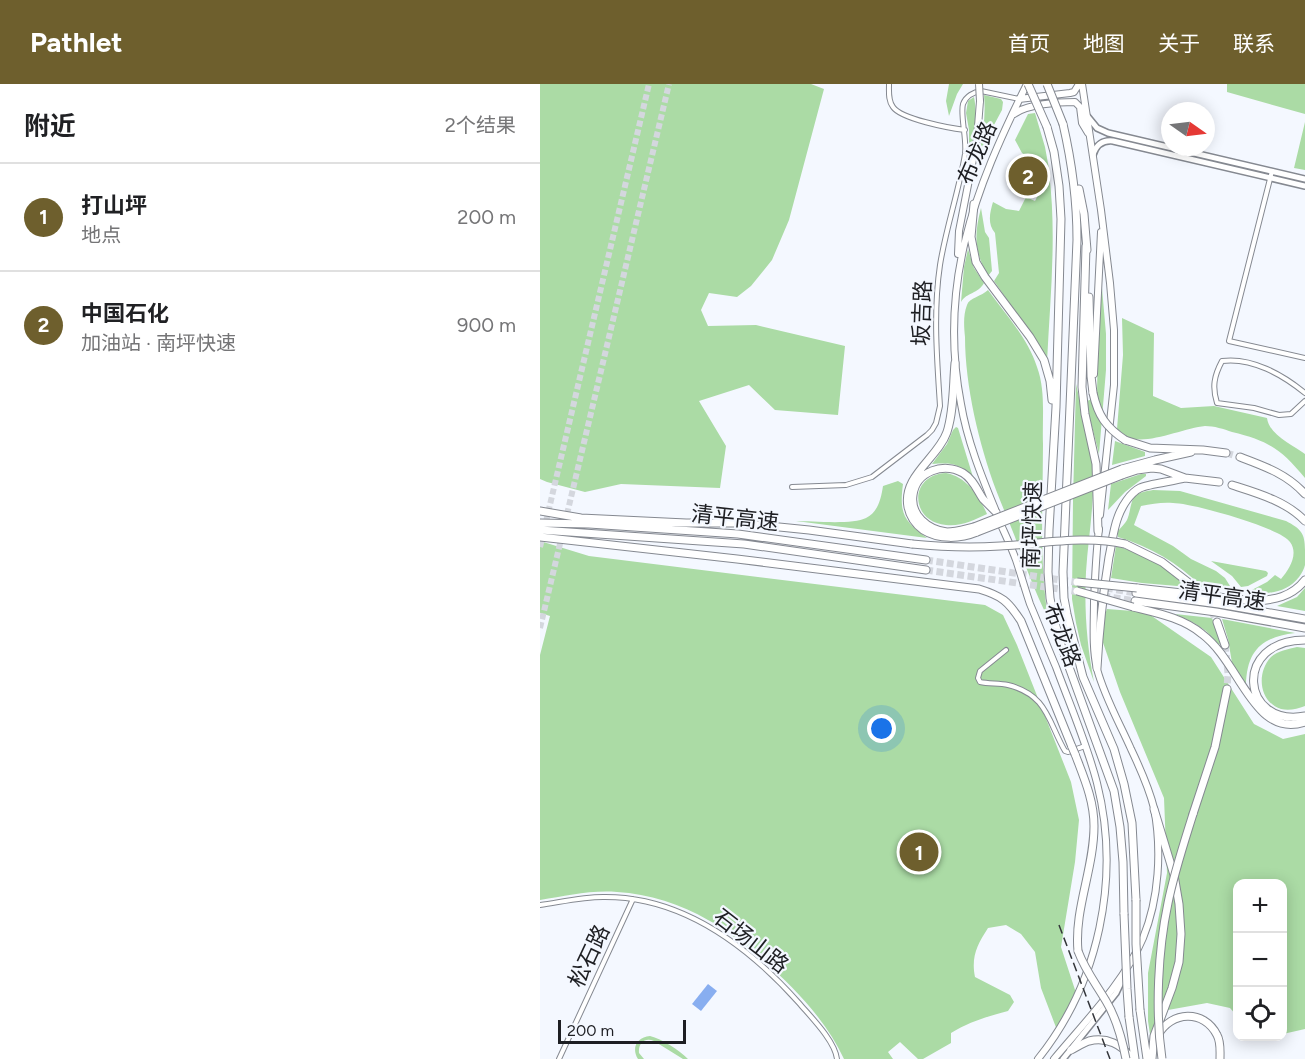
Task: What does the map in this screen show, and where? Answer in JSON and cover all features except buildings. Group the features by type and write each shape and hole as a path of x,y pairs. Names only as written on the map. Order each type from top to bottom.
{"highway":[{"name":"南坪快速","path":"1027,84 1047,128 1054,152 1061,219 1049,530 1050,598 1061,645 1114,791 1123,862 1127,989 1133,1059"},
{"name":"南坪快速","path":"1047,84 1063,124 1072,161 1077,206 1063,572 1064,598 1083,677 1114,750 1132,823 1140,1010 1147,1059"},
{"path":"1072,161 1084,214 1091,376 1096,408 1112,430 1125,440 1150,448 1226,453"},
{"path":"974,204 971,237 976,262 1044,360 1050,381 1054,435"},
{"path":"1086,246 1082,399 1096,464 1098,531"},
{"path":"955,363 951,417 947,432 940,446 913,480 907,504 914,520 922,529 933,535 968,536 975,529"},
{"path":"996,512 967,476 947,468 937,469 921,478 913,495 915,509 921,520 932,527 946,532 975,529 1155,460 1203,450"},
{"path":"1240,457 1284,475 1305,494"},
{"path":"1122,472 1152,468 1185,478 1219,482"},
{"path":"1097,668 1099,631 1108,565 1114,530 1123,506 1131,495 1141,488 1185,478"},
{"path":"1232,485 1282,504 1303,519"},
{"path":"540,511 592,519 740,523 947,547 976,548 1088,540 1114,542 1125,544 1162,562 1193,586"},
{"name":"清平高速","path":"540,523 738,534 926,560"},
{"name":"清平高速","path":"540,530 744,544 926,570"},
{"path":"540,537 979,589 1001,597 1011,606 1021,621 1090,797 1094,824 1076,935 1078,951 1084,967 1114,1016 1126,1059"},
{"path":"1077,582 1137,591 1268,600 1286,596 1305,580"},
{"path":"1077,591 1134,604 1182,622 1202,634 1218,650 1254,704 1264,714 1287,724 1305,722"},
{"name":"清平高速","path":"1137,591 1305,619"},
{"name":"清平高速","path":"1134,604 1215,612 1305,628"},
{"path":"1217,622 1225,645"},
{"path":"1305,640 1282,643 1267,650 1257,663 1254,689 1260,702 1270,711 1280,716 1294,718 1305,716"},
{"path":"1162,1059 1159,1039 1159,995 1161,956 1168,904 1178,861 1215,747 1227,689"},
{"path":"1154,809 1174,875 1181,934 1179,962 1154,1036 1154,1049"},
{"path":"1152,1059 1157,1036 1162,1027 1179,1017 1190,1016 1201,1019 1216,1032 1220,1041 1220,1059"},
{"path":"1071,1050 1090,1041 1105,1040 1116,1044 1133,1059"}],"main road":[{"path":"958,270 959,231 979,125 979,84"},
{"name":"布龙路","path":"1027,84 974,204 958,270 953,319 955,363 961,406 980,473 1015,558 1029,601 1085,746 1097,782 1104,823 1107,876 1100,926 1093,954 1075,1002 1056,1035 1038,1059"},
{"path":"1019,99 1070,93 1081,84"},
{"name":"布龙路","path":"1054,1059 1131,961 1143,938 1151,914 1159,864 1154,809 1143,776 1106,696 1097,668 1093,631 1096,554 1115,357 1110,283 1101,210 1081,84"},
{"path":"1019,99 1025,105 1037,106"},
{"path":"1012,116 1018,111 1037,106 1077,103 1080,107 1082,123 1091,139"},
{"path":"1088,117 1100,130 1122,140 1271,174 1305,179"},
{"path":"1093,156 1101,143 1122,140"},
{"path":"1271,174 1305,186"},
{"path":"1093,393 1101,210"},
{"path":"1064,1059 1116,993 1131,961"}],"street":[{"path":"889,84 890,103 894,110 902,115 965,130"},
{"name":"坂吉路","path":"792,487 846,485 866,480 932,430 940,406 935,342 940,266 964,159 963,104 973,93 984,91 1019,99"},
{"path":"1271,174 1229,340 1305,358"},
{"path":"1305,393 1281,376 1233,359 1222,361 1217,371 1214,392 1217,403 1254,408 1279,415 1291,414 1305,401"},
{"path":"1006,650 981,671 978,678 980,682 1007,684 1031,695 1053,723 1065,751 1085,746"},
{"name":"石场山路","path":"540,905 590,897 634,899 674,909 708,925 762,966 794,998 836,1051 837,1059"},
{"name":"松石路","path":"559,1059 634,899"}],"green space":[{"path":"540,84 811,84 824,89 789,220 772,260 751,286 737,297 709,293 701,310 708,326 756,325 845,346 838,415 775,410 749,385 699,401 726,446 720,488 621,484 585,492 540,479"},
{"path":"949,84 963,84 949,116 946,101"},
{"path":"1227,84 1305,84 1305,114 1227,92"},
{"path":"984,95 1001,99 1003,102 1002,110 980,151 984,116"},
{"path":"974,97 975,127 969,157 969,130 966,113 968,101"},
{"path":"1035,113 1049,169 1022,153 1015,140 1028,114"},
{"path":"1305,122 1305,170 1294,168"},
{"path":"1049,173 1053,244 1047,362 1029,331 994,281 999,273 995,233 990,218 993,202 1006,209 1019,211 1026,197 1035,201"},
{"path":"981,208 985,232 989,238 992,271 988,276 980,259 977,243 977,226"},
{"path":"968,249 974,268 984,283 961,302 964,267"},
{"path":"1102,288 1106,370 1099,454 1087,401 1097,397 1098,327"},
{"path":"988,290 1028,346 1042,386 1042,553 1048,618 996,490 970,395 965,313 970,301"},
{"path":"1122,318 1154,333 1153,396 1181,408 1214,406 1267,418 1272,430 1305,454 1305,478 1281,453 1265,443 1219,428 1196,427 1144,439 1128,437 1117,429 1123,355"},
{"path":"1076,384 1093,464 1093,500 1085,600 1094,682 1081,645 1072,599"},
{"path":"956,427 973,477 954,465 932,464"},
{"path":"1115,441 1145,452 1145,456 1112,465"},
{"path":"946,473 960,479 971,488 987,514 956,525 934,522 925,516 918,499 920,490 925,482 934,476"},
{"path":"1146,474 1146,476 1125,492 1108,510 1111,484"},
{"path":"898,481 903,484 902,503 905,516 913,527 927,538 796,521 842,522 866,518 876,509 883,486"},
{"path":"1153,490 1180,491 1286,521 1299,529 1303,535 1305,565 1302,572 1294,583 1282,590 1268,593 1246,593 1275,575 1281,579 1287,571 1294,552 1290,542 1283,536 1235,517 1198,507 1169,503 1141,506 1134,525 1216,571 1225,578 1230,586 1202,587 1183,570 1163,557 1118,537 1118,531 1127,520 1134,498 1141,493"},
{"path":"540,541 589,556 985,605 1003,615 1071,782 1079,820 1075,862 1061,947 1077,996 1057,1030 1041,988 1035,952 1021,934 1006,925 988,928 978,946 974,963 975,977 1010,995 1014,1002 1008,1011 958,1029 951,1033 951,1043 923,1059 918,1059 900,1042 888,1052 893,1059 844,1059 814,1012 774,970 723,929 698,914 653,898 629,893 588,893 540,900 540,655 550,616 540,613"},
{"path":"1116,546 1155,562 1189,587 1111,578"},
{"path":"1211,561 1268,573 1267,576 1248,586 1241,587 1232,576"},
{"path":"1305,588 1305,611 1277,606 1297,597"},
{"path":"1107,609 1146,612 1211,657 1254,724 1283,739 1305,734 1305,1029 1287,1033 1287,879 1233,879 1233,1011 1230,1008 1207,1003 1168,1010 1151,1041 1148,1021 1148,973 1167,873 1164,798 1120,692 1099,631"},
{"path":"1175,614 1212,618 1221,642 1219,645 1206,631"},
{"path":"1222,619 1295,633 1274,638 1258,647 1249,663 1246,685 1232,663"},
{"path":"1305,648 1305,706 1281,709 1268,700 1264,694 1263,671 1271,657 1283,650"},
{"path":"650,1036 670,1045 688,1059 683,1059 654,1041 645,1040 639,1049 644,1059 638,1059 635,1051 636,1044 642,1038"}],"water":[{"path":"708,984 717,991 701,1011 692,1004"}],"tunnel":[{"path":"540,547 649,84"},
{"path":"540,628 669,84"},
{"path":"1226,453 1240,457"},
{"path":"926,560 1081,583"},
{"path":"926,570 1080,592"},
{"path":"1193,586 1203,595 1217,622"},
{"path":"1106,588 1136,593"},
{"path":"1103,596 1135,601"},
{"path":"1225,645 1227,689"}],"railway":[{"path":"1059,925 1110,1059"}],"place":[{"name":"中国石化","path":"1028,176"},
{"name":"打山坪","path":"919,852"}]}
